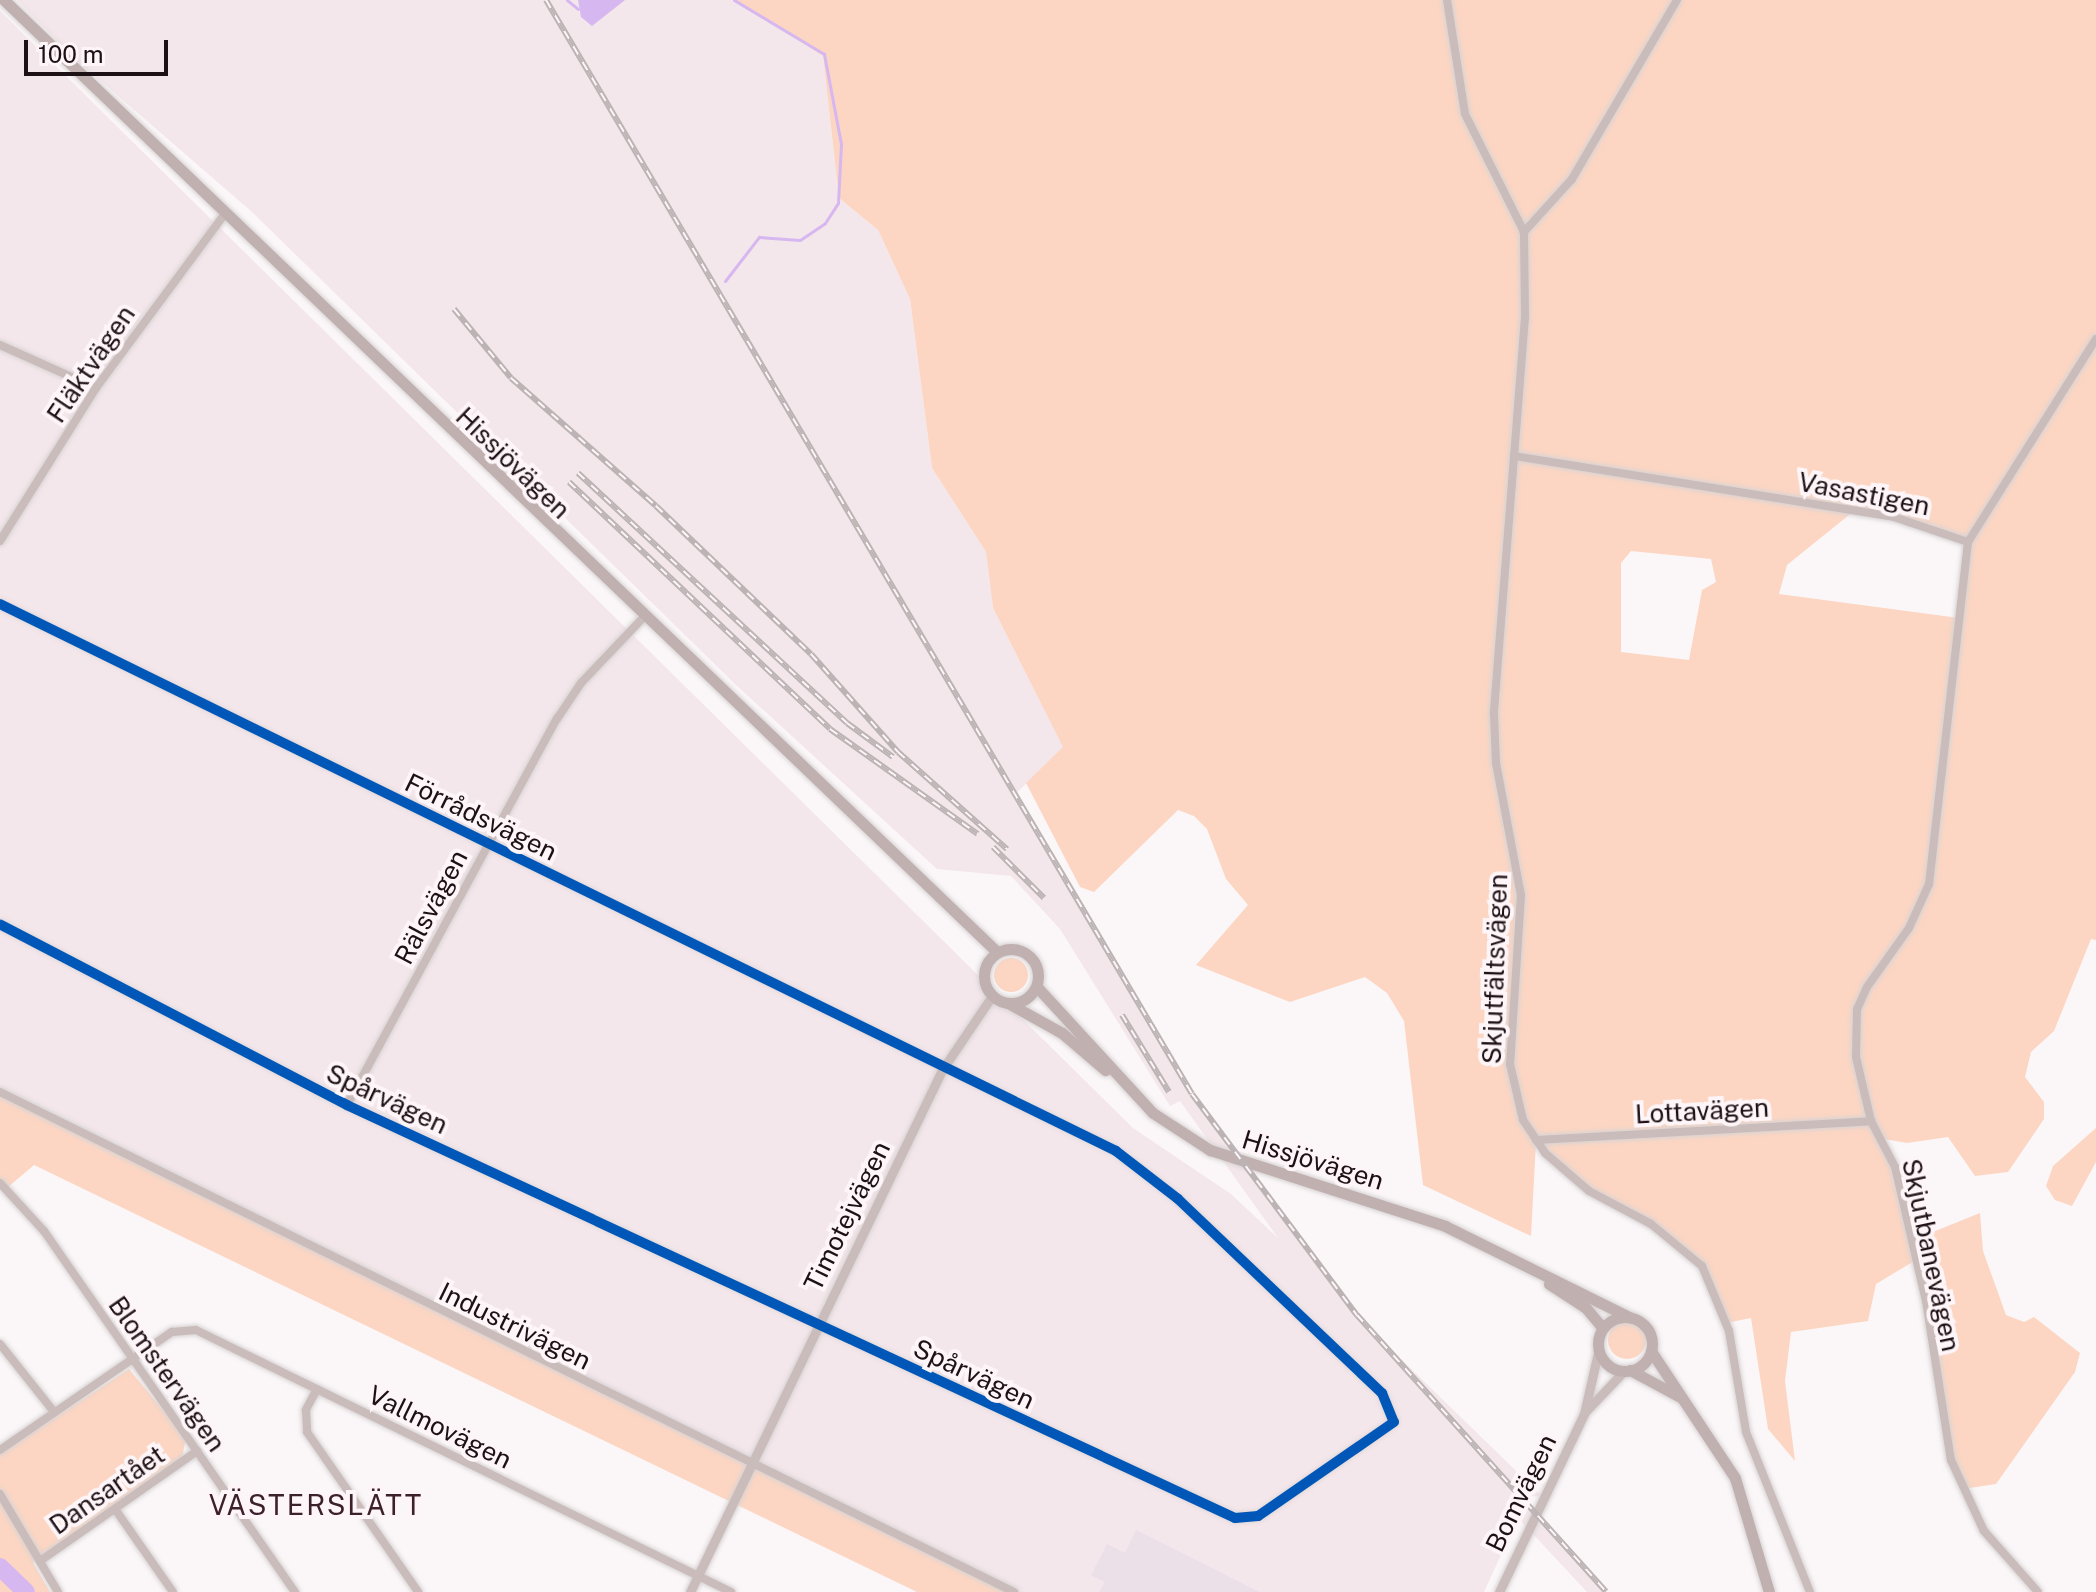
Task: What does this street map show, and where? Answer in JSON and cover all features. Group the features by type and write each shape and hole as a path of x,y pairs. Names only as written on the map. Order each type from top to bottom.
{"main road":[{"name":"Hissjövägen","path":"4,0 642,619 997,952"},
{"path":"997,952 1028,954 1038,970 1037,987 1022,1001 1008,1003 992,996 984,971 997,952"},
{"name":"Hissjövägen","path":"1037,987 1153,1113 1239,1163 1413,1214 1498,1251 1627,1316"},
{"name":"Hissjövägen","path":"1008,1003 1062,1033 1128,1088"},
{"name":"Hissjövägen","path":"1498,1251 1586,1308 1603,1328"},
{"path":"1692,1405 1627,1370 1609,1365 1599,1348 1603,1328 1627,1316 1647,1327 1651,1351 1692,1405 1735,1478 1769,1592"},
{"path":"1627,1370 1651,1351"}],"street":[{"path":"1447,0 1465,114 1524,232 1572,179 1677,0"},
{"name":"Fläktvägen","path":"0,541 96,388 224,215"},
{"name":"Skjutfältsvägen","path":"1524,232 1525,317 1494,739 1521,895 1510,1064 1514,1093 1536,1140 1567,1175 1651,1224 1702,1266 1729,1331 1753,1453 1810,1592"},
{"path":"1968,542 2096,339"},
{"path":"0,345 96,388"},
{"name":"Vasastigen","path":"1514,456 1894,517 1968,542"},
{"name":"Skjutbanevägen","path":"1968,542 1929,884 1857,1009 1856,1057 1871,1121 1895,1167 1926,1301 1951,1460 1984,1531 2038,1592"},
{"name":"Förrådsvägen","path":"0,604 942,1070"},
{"name":"Rälsvägen","path":"347,1105 487,845 581,683 642,619"},
{"name":"Spårvägen","path":"0,924 347,1105 1242,1520 1258,1516 1391,1429 1388,1399 1151,1176 1063,1123 942,1070"},
{"name":"Timotejvägen","path":"690,1592 748,1464 942,1070 992,996"},
{"name":"Industrivägen","path":"0,1092 748,1464 1014,1592"},
{"name":"Lottavägen","path":"1536,1140 1871,1121"},
{"name":"Blomstervägen","path":"0,1183 27,1208 295,1592"},
{"name":"Vallmovägen","path":"0,1450 172,1332 196,1330 731,1592"},
{"path":"0,1344 54,1412"},
{"name":"Bomvägen","path":"1499,1592 1584,1414 1599,1348"},
{"name":"Bomvägen","path":"1584,1414 1627,1370"},
{"path":"317,1389 306,1410 307,1432 418,1592"},
{"name":"Dansartået","path":"40,1561 197,1451"},
{"path":"0,1494 58,1592"},
{"path":"115,1509 173,1592"}],"shaded area":[{"path":"17,0 578,0 585,13 606,0 734,0 823,56 839,198 878,230 910,299 932,468 986,552 993,608 1064,748 1013,796 1184,1081 1292,1232 1366,1325 1543,1497 1531,1496 1526,1504 1607,1592 1587,1592 1518,1518 1484,1592 1014,1592 0,1103 0,11 1133,1128 1231,1194 1278,1238 1180,1101 1170,1106 1060,929 1011,876 937,869 736,685 252,212 80,63"},
{"path":"578,0 625,0 592,26 581,17"},
{"path":"734,0 2096,0 2096,940 2091,939 2054,1031 2031,1052 2025,1077 2044,1102 2044,1119 2008,1172 1975,1176 1948,1137 1907,1143 1884,1139 1908,1242 1980,1213 1983,1251 2006,1315 2024,1322 2034,1317 2080,1353 2075,1372 1996,1484 1963,1489 1951,1460 1916,1260 1876,1284 1868,1321 1791,1332 1785,1381 1795,1461 1768,1429 1751,1318 1726,1323 1719,1297 1685,1247 1589,1191 1536,1142 1531,1236 1423,1185 1404,1021 1387,993 1365,977 1290,1002 1196,965 1248,905 1226,879 1207,829 1194,816 1178,810 1094,892 1080,887 1026,783 1063,747 993,608 986,552 932,468 910,299 878,230 839,198 823,56","holes":["1854,511 1931,525 1968,542 1959,618 1779,594 1787,565","1631,551 1711,559 1716,582 1702,590 1689,660 1621,652 1621,563"]},
{"path":"1011,958 1023,963 1028,975 1023,987 1011,992 999,987 994,975 999,963"},
{"path":"0,1092 1014,1592 917,1592 34,1165 7,1188 0,1183"},
{"path":"2096,1128 2096,1162 2072,1206 2055,1200 2046,1186 2053,1166"},
{"path":"1627,1321 1640,1327 1646,1340 1640,1353 1627,1359 1614,1353 1608,1340 1614,1327"},
{"path":"129,1369 186,1438 182,1458 33,1563 50,1592 0,1592 0,1454"}],"building":[{"path":"1136,1530 1259,1592 1099,1592 1105,1582 1091,1575 1107,1544 1125,1553"}],"waterway":[{"path":"567,0 578,9"},
{"path":"725,281 759,237 800,240 825,223 838,203 841,144 824,54 734,0"},
{"path":"0,1567 26,1592"}],"railway":[{"path":"546,0 1192,1094 1357,1315 1606,1592"},
{"path":"454,309 511,378 656,506 811,654 898,752 1007,849"},
{"path":"578,473 847,723 893,757"},
{"path":"569,482 830,729 978,834"},
{"path":"993,847 1044,898"},
{"path":"1122,1015 1169,1092"}],"cycle path":[{"path":"0,604 1116,1151 1178,1199 1382,1393 1394,1422 1258,1516 1235,1518 347,1105 0,924"}],"district":[{"name":"VÄSTERSLÄTT","path":"316,1505"}]}
